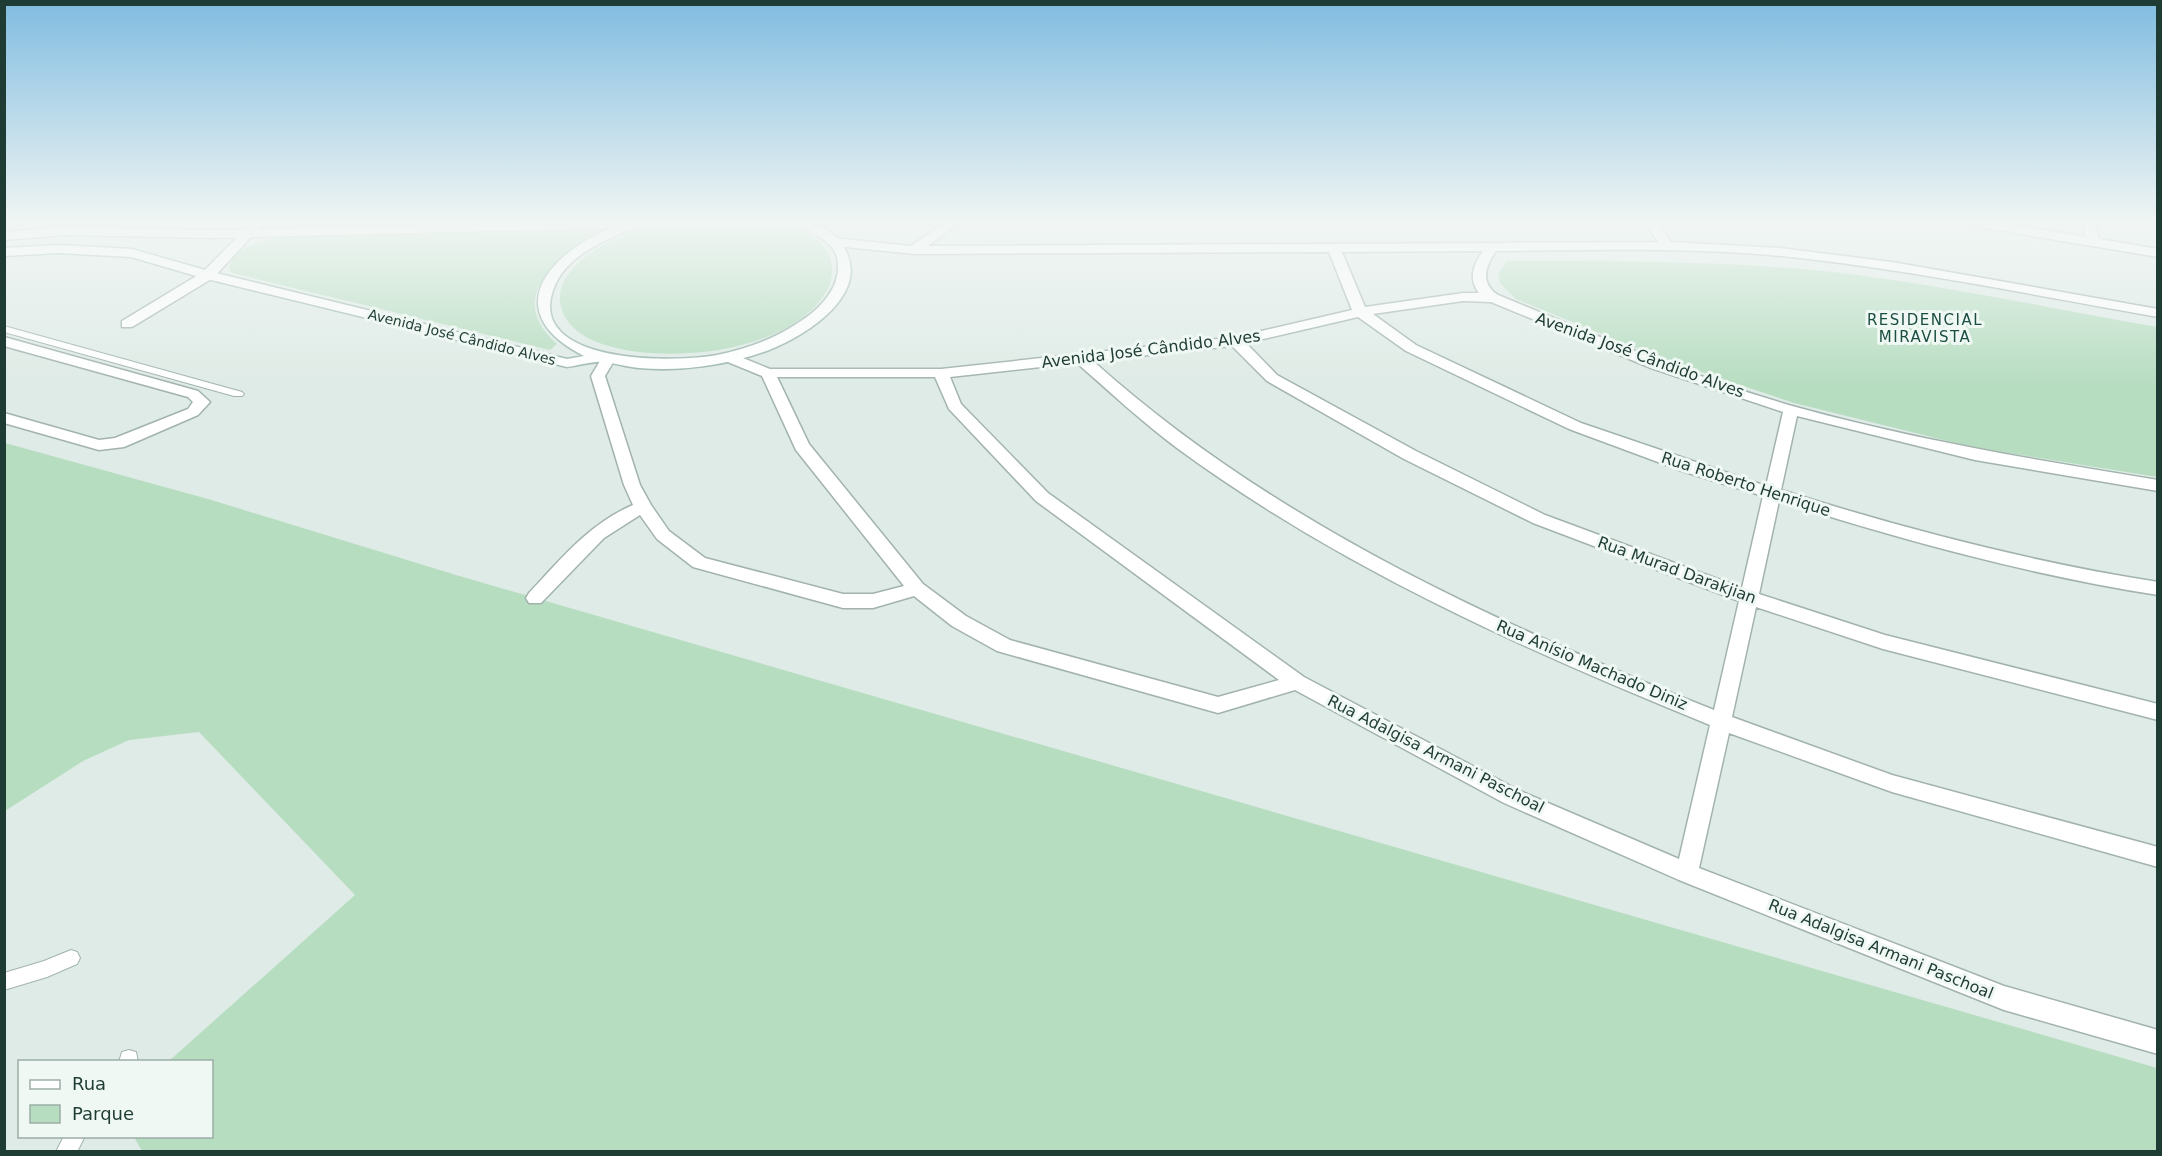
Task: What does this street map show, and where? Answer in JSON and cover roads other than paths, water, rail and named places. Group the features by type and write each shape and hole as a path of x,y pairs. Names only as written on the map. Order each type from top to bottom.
{"street":[{"path":"127,324 206,276"},
{"name":"Avenida José Cândido Alves","path":"212,276 567,363 606,358"},
{"path":"553,276 544,299 548,320 554,330 576,347 606,358 653,365 728,357 782,339 825,311 834,301 845,276"},
{"path":"1345,276 1360,312"},
{"path":"1478,276 1479,282 1493,298"},
{"path":"1948,276 2157,313"},
{"name":"Avenida José Cândido Alves","path":"728,357 768,373 941,373 1236,341 1360,312 1463,297 1493,298 1656,365 1791,410 1975,455 2157,486"},
{"name":"Rua Roberto Henrique","path":"1360,312 1411,348 1575,426 1691,468 1893,531 2083,577 2157,589"},
{"path":"4,341 193,394 202,402 193,411 118,443 99,445 4,418"},
{"name":"Rua Murad Darakjian","path":"1236,341 1272,378 1410,455 1539,519 1750,598 1883,642 2157,712"},
{"path":"606,358 598,375 632,485 643,507 663,535 699,563 843,601 873,601 917,589"},
{"name":"Rua Anísio Machado Diniz","path":"1082,359 1127,402 1215,470 1308,526 1417,587 1592,668 1807,754 2009,819 2157,857"},
{"path":"768,373 779,401 802,446 917,589 958,621 1004,646 1218,705 1297,682"},
{"name":"Rua Adalgisa Armani Paschoal","path":"941,373 954,406 1041,497 1297,682 1512,797 1687,873 2004,998 2157,1042"},
{"path":"1687,873 1791,410"},
{"path":"536,598 595,536 622,514 643,507"}],"lane":[{"path":"4,329 238,394"},
{"path":"4,982 47,969 71,958"},
{"path":"66,1152 74,1138"}],"district":[{"name":"RESIDENCIAL MIRAVISTA","path":"1925,328"}]}
